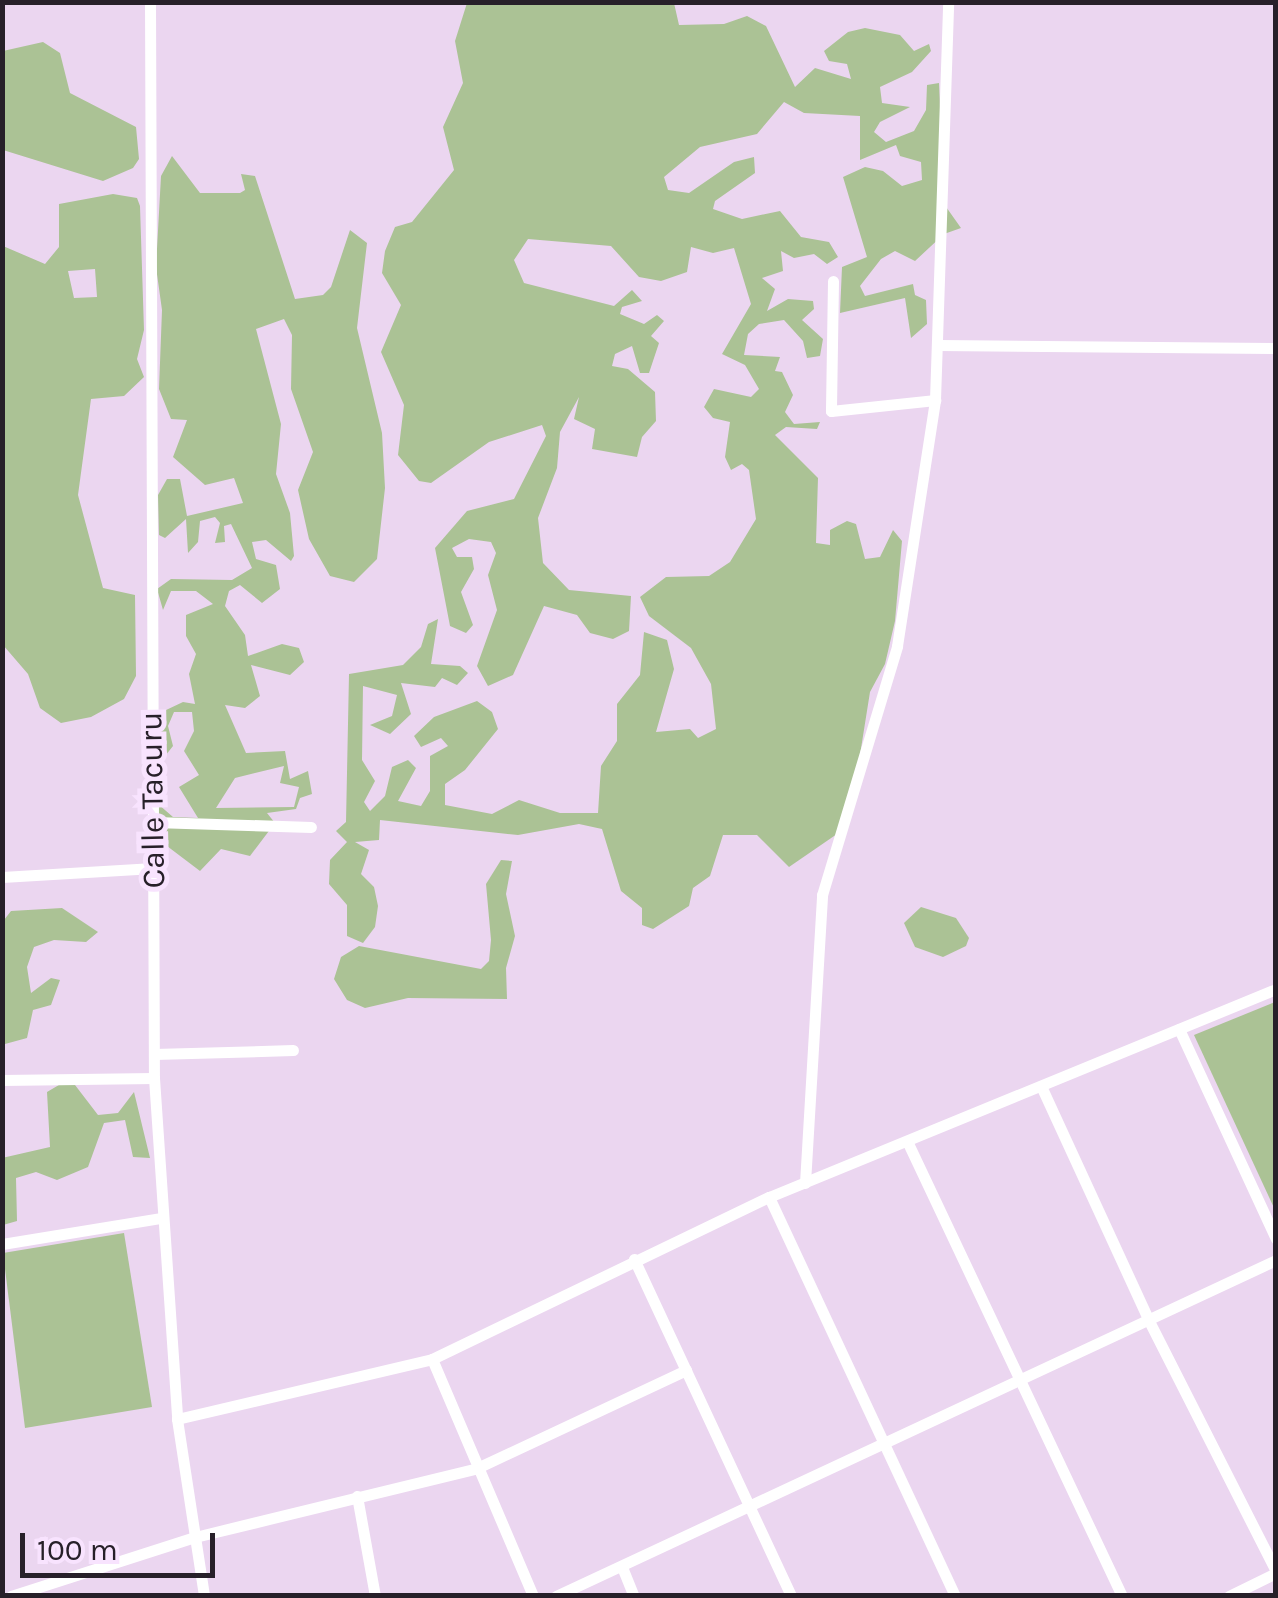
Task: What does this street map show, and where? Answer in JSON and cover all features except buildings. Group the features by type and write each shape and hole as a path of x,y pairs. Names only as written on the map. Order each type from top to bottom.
{"street":[{"name":"Calle Tacuru","path":"150,2 154,1078 160,1218 178,1419 204,1596"},
{"path":"805,1183 822,895 897,646 935,400 948,2"},
{"path":"833,280 830,411 935,400"},
{"path":"938,345 1276,348"},
{"path":"154,822 311,827"},
{"path":"2,877 154,868"},
{"path":"178,1419 432,1359 634,1259 769,1198 1276,989"},
{"path":"1178,1029 1276,1239"},
{"path":"154,1054 292,1050"},
{"path":"2,1080 154,1078"},
{"path":"1040,1086 1148,1319 1276,1572 1229,1596"},
{"path":"907,1141 1122,1596"},
{"path":"769,1198 955,1596"},
{"path":"2,1244 160,1218"},
{"path":"634,1259 791,1596"},
{"path":"556,1596 1276,1260"},
{"path":"432,1359 533,1596"},
{"path":"11,1596 195,1536 478,1468 686,1370"},
{"path":"357,1496 376,1596"},
{"path":"622,1566 634,1596"}],"green space":[{"path":"467,3 674,3 679,25 724,24 747,16 766,26 795,87 815,68 851,79 847,64 829,61 824,51 848,32 865,28 900,35 914,51 929,44 931,51 912,72 880,87 882,103 910,107 880,122 874,132 886,142 914,131 926,110 927,85 939,83 944,204 961,228 944,234 915,261 895,251 881,259 860,286 865,296 913,284 915,295 926,300 927,324 911,338 905,298 840,313 842,267 867,257 843,177 865,167 883,171 902,186 922,180 921,162 900,156 896,145 860,160 860,116 804,113 784,102 757,134 700,147 664,177 668,190 689,193 734,162 754,157 755,173 715,201 713,209 742,219 780,211 801,237 829,242 838,257 827,264 814,254 794,258 781,251 783,271 762,278 775,289 767,311 788,299 813,301 814,309 802,320 823,339 820,356 807,358 803,341 784,320 759,324 748,334 744,355 780,357 775,371 782,372 793,395 785,412 794,424 820,422 817,429 786,427 775,435 818,478 816,543 830,545 830,530 847,521 856,524 865,559 880,557 893,530 902,541 895,621 885,664 870,692 859,761 837,834 789,867 757,835 723,835 710,876 693,888 689,906 653,929 642,925 642,908 621,891 602,829 579,824 518,835 380,820 379,840 355,842 369,850 361,874 374,887 378,906 375,927 363,943 347,936 347,905 329,884 330,860 347,842 336,831 346,822 349,674 403,665 421,647 428,624 438,619 431,664 460,666 468,673 457,685 442,678 435,687 401,683 411,714 390,734 370,725 392,716 397,695 363,686 362,760 375,781 364,802 370,811 385,796 392,767 408,760 416,768 398,801 421,806 430,791 430,756 448,746 441,738 421,747 414,736 434,717 477,701 492,712 498,729 465,770 445,784 445,805 492,814 519,800 560,813 598,813 601,766 617,741 617,704 640,675 644,632 667,640 674,669 656,732 690,729 698,738 716,729 711,684 691,648 649,616 640,597 666,577 709,576 730,562 756,519 749,470 742,464 731,470 725,457 730,422 713,418 704,407 714,389 751,397 759,389 745,365 722,354 751,304 734,248 713,253 691,247 687,272 661,281 639,277 611,246 528,239 514,260 524,283 614,306 632,290 642,301 622,307 620,314 644,324 657,315 664,321 651,336 659,343 649,373 640,373 632,346 615,354 612,366 628,369 655,392 656,421 642,437 637,457 592,449 595,429 574,419 579,397 560,432 557,468 538,518 543,563 569,590 631,596 629,631 613,639 590,633 577,615 544,606 513,675 488,686 477,666 497,610 488,575 496,553 491,542 469,539 452,548 457,557 472,557 474,569 461,592 473,625 466,633 450,626 435,548 467,511 514,499 546,436 542,425 489,442 431,483 419,481 398,455 404,405 381,352 401,305 382,273 385,251 395,227 412,222 454,170 443,127 463,83 455,41"},
{"path":"43,42 60,53 70,93 136,127 139,159 133,168 103,181 3,150 3,51"},
{"path":"172,156 200,193 240,193 245,190 241,174 255,176 295,299 323,295 331,287 350,230 367,243 357,328 382,433 385,488 377,559 354,582 330,576 309,539 298,490 313,452 291,389 292,335 284,319 256,329 281,424 276,474 290,513 294,556 291,561 266,540 252,542 256,559 276,565 280,589 262,603 240,585 229,591 225,606 245,635 248,656 282,644 299,648 304,662 290,675 251,665 260,696 245,708 225,705 246,753 285,751 290,779 308,771 312,794 300,798 296,809 267,813 275,823 250,856 221,849 200,871 167,846 156,814 158,804 173,817 198,818 179,787 199,775 184,751 194,731 192,712 174,712 168,726 173,746 162,760 157,733 164,711 183,702 195,704 189,674 196,654 186,636 186,615 213,604 196,591 171,591 163,610 157,589 171,579 232,580 252,568 231,524 224,526 225,542 215,543 220,523 215,517 200,521 198,542 188,553 186,519 165,538 159,535 158,495 167,479 180,479 187,516 243,503 234,478 205,485 173,457 187,420 171,419 159,389 162,310 156,267 161,176","holes":["284,766 280,783 299,787 294,807 216,808 235,778"]},
{"path":"113,194 137,198 144,330 137,359 144,377 124,396 91,399 78,495 103,588 135,595 136,676 124,699 91,717 61,723 40,708 28,674 3,645 3,246 45,264 59,247 59,204","holes":["95,269 97,297 74,298 68,271"]},
{"path":"501,860 512,861 506,894 515,936 506,968 507,999 408,998 365,1008 347,1000 334,979 341,957 359,946 481,969 489,961 491,940 486,884"},
{"path":"921,907 956,918 969,938 966,946 943,957 915,947 904,923"},
{"path":"62,908 98,932 86,942 54,940 34,947 27,967 31,993 51,978 60,980 51,1005 33,1010 27,1038 5,1044 4,920 11,911"},
{"path":"1275,1002 1275,1210 1194,1035"},
{"path":"64,1082 75,1085 98,1115 118,1113 134,1092 150,1158 133,1157 125,1120 104,1123 88,1167 57,1180 36,1172 16,1178 17,1221 3,1225 2,1158 50,1147 47,1092"},
{"path":"124,1233 152,1407 25,1428 3,1253"}]}
